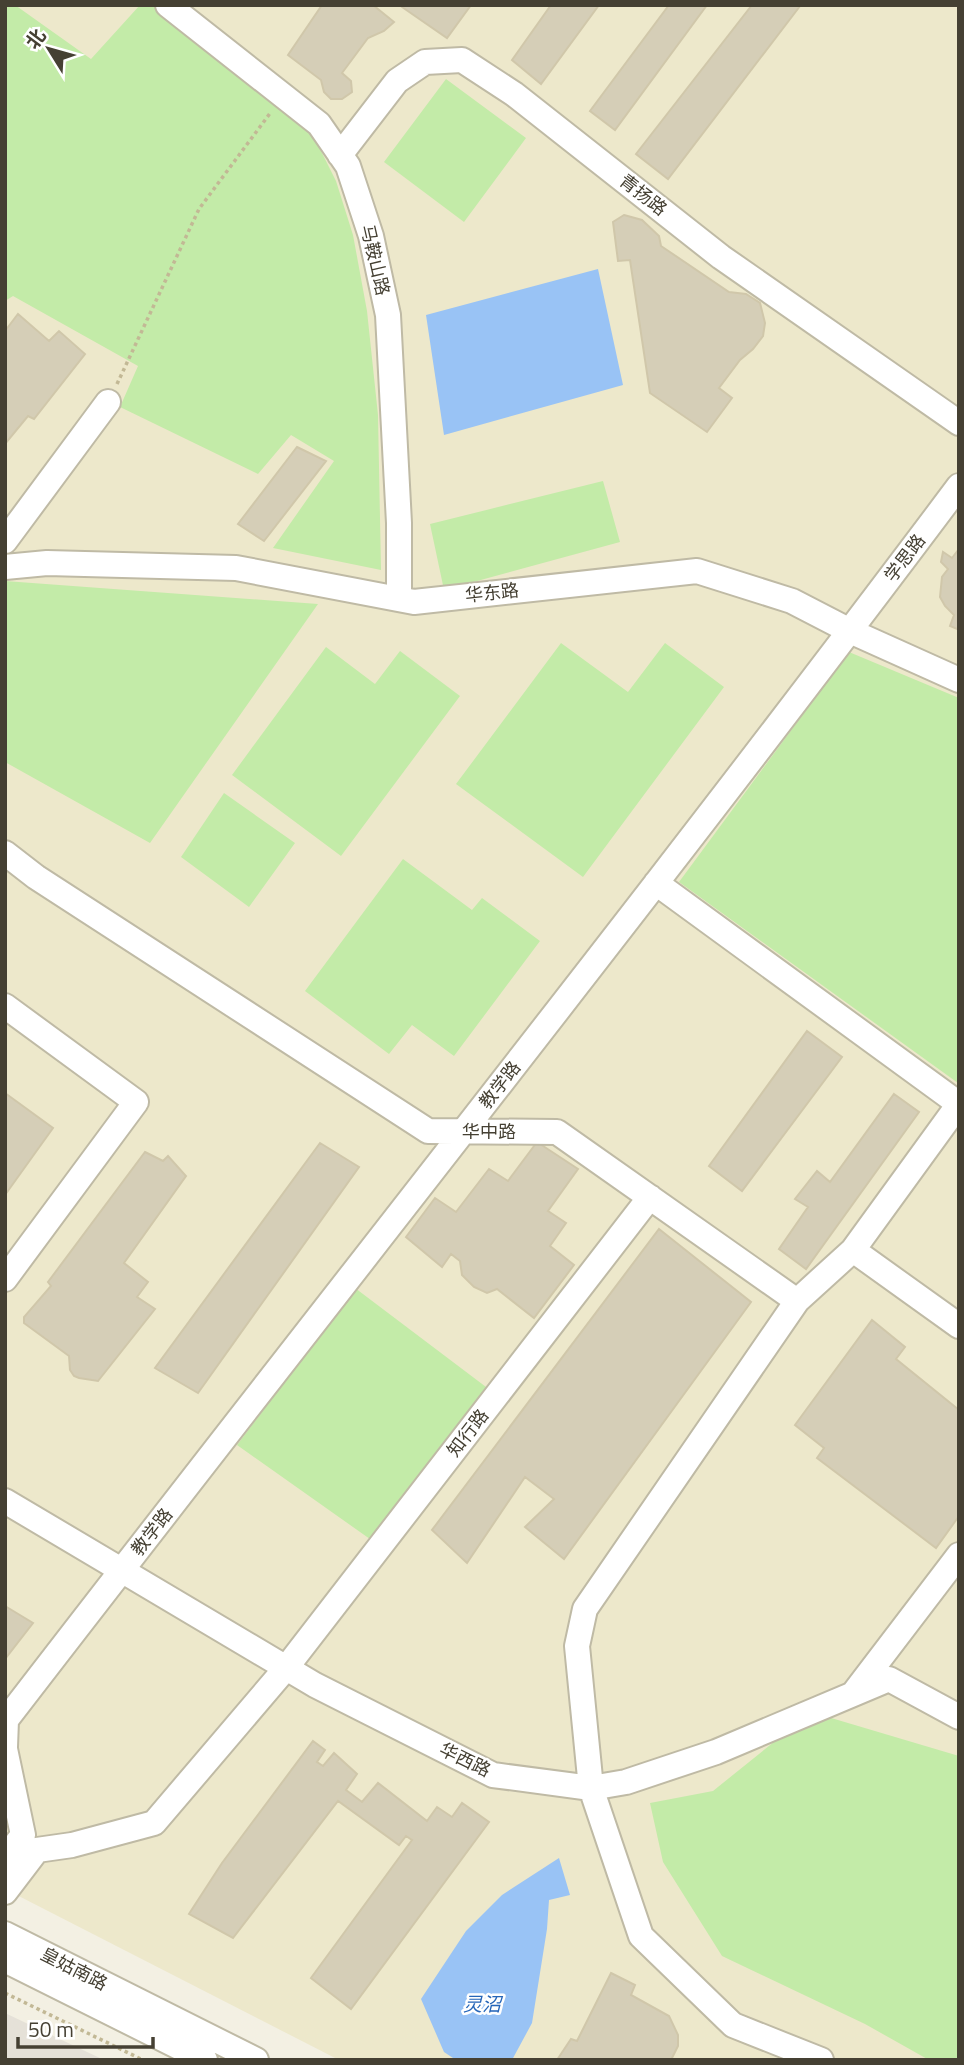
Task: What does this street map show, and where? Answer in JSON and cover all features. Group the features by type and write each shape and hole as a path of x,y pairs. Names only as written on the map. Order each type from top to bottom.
{"street":[{"name":"马鞍山路","path":"168,5 318,124 348,166 371,236 388,315 400,523 399,599"},
{"name":"青扬路","path":"340,155 397,81 425,62 462,60 514,94 721,257 959,423"},
{"path":"5,541 108,402"},
{"name":"学思路","path":"850,631 959,486"},
{"name":"华东路","path":"5,567 47,563 236,568 414,602 697,571 792,601 850,631 959,680"},
{"name":"教学路","path":"5,1748 6,1720 850,631"},
{"name":"华中路","path":"5,853 36,877 428,1131 557,1132 797,1301"},
{"path":"656,883 959,1104 853,1250 797,1301 585,1609 577,1646 591,1788 642,1936 733,2025 821,2060"},
{"path":"5,1006 136,1101 5,1279"},
{"name":"知行路","path":"5,1892 37,1850 154,1823 286,1668 650,1197"},
{"path":"853,1250 959,1326"},
{"name":"华西路","path":"5,1501 315,1685 493,1775 591,1788 626,1783 716,1752 889,1679 959,1717"},
{"path":"852,1695 959,1555"},
{"path":"5,1748 23,1835 5,1858"},
{"name":"皇姑南路","path":"5,1934 256,2060"},
{"name":"皇姑南路","path":"5,1960 205,2060"}],"path":[{"path":"108,402 199,209 283,96"},
{"path":"5,1993 143,2060"}],"shaded area":[{"path":"5,5 959,5 959,2060 339,2060 5,1889"},
{"path":"5,2013 104,2060 5,2060"}],"green space":[{"path":"5,5 15,5 91,59 140,5 154,5 310,129 336,181 353,235 367,311 378,415 381,570 273,548 334,461 291,435 258,474 120,407 138,366 13,296 5,301"},
{"path":"446,79 526,138 464,222 384,162"},
{"path":"603,481 620,542 444,590 430,524"},
{"path":"5,581 318,604 150,843 5,762"},
{"path":"561,643 628,692 665,643 724,687 583,877 456,784"},
{"path":"326,647 375,684 400,651 460,696 341,856 232,775"},
{"path":"849,652 959,698 958,1083 679,882"},
{"path":"224,793 295,843 249,907 181,857"},
{"path":"403,859 472,910 482,898 540,941 454,1056 412,1025 389,1054 305,991"},
{"path":"355,1288 494,1393 377,1544 237,1445"},
{"path":"811,1712 959,1756 959,2060 929,2060 865,2024 722,1956 663,1862 650,1803 713,1791"}],"water":[{"path":"598,269 623,385 444,435 426,315"},
{"name":"灵沼","path":"559,1858 570,1895 549,1900 532,2023 512,2060 456,2060 444,2052 421,1999 466,1931 502,1895"}],"building":[{"path":"322,5 373,5 394,22 384,31 368,38 342,73 351,81 352,92 342,99 331,99 324,92 321,80 288,55"},
{"path":"471,5 447,38 402,7"},
{"path":"551,5 599,5 541,84 512,60"},
{"path":"669,5 707,5 615,130 590,111"},
{"path":"752,5 800,6 668,179 636,154"},
{"path":"624,215 642,220 659,236 661,246 729,292 746,294 760,303 765,323 763,336 719,388 732,398 707,432 650,393 630,260 618,261 613,222"},
{"path":"18,314 49,341 59,331 85,354 34,419 28,416 5,444 5,331"},
{"path":"297,447 326,461 264,541 238,524"},
{"path":"959,549 957,629 950,626 954,615 940,597 942,577 948,569 941,562 943,552 952,558"},
{"path":"807,1031 842,1057 742,1191 709,1166"},
{"path":"5,1093 53,1128 5,1195"},
{"path":"894,1094 919,1112 806,1269 779,1249 808,1207 795,1199 817,1171 830,1182"},
{"path":"537,1142 578,1169 548,1211 566,1223 550,1246 574,1265 534,1318 497,1289 487,1293 474,1287 462,1275 460,1261 451,1254 442,1267 406,1237 435,1198 456,1212 489,1169 508,1181"},
{"path":"320,1143 359,1167 198,1393 155,1368"},
{"path":"145,1152 163,1161 168,1156 186,1176 124,1263 148,1282 137,1297 155,1309 98,1381 79,1378 70,1370 69,1356 24,1323 24,1317 51,1286 48,1282"},
{"path":"659,1229 751,1302 564,1559 525,1527 554,1499 525,1477 467,1563 432,1530"},
{"path":"872,1320 905,1347 896,1359 959,1410 959,1516 936,1548 817,1458 824,1448 795,1425"},
{"path":"5,1606 33,1623 5,1659"},
{"path":"313,1741 325,1750 317,1762 323,1766 334,1753 357,1774 346,1790 362,1802 378,1783 427,1821 437,1807 452,1817 462,1803 489,1822 351,2009 311,1978 412,1840 406,1836 399,1845 338,1801 233,1938 189,1914 222,1863"},
{"path":"611,1973 635,1985 631,1995 669,2016 678,2035 678,2046 671,2060 557,2060 571,2039 577,2041"}]}
